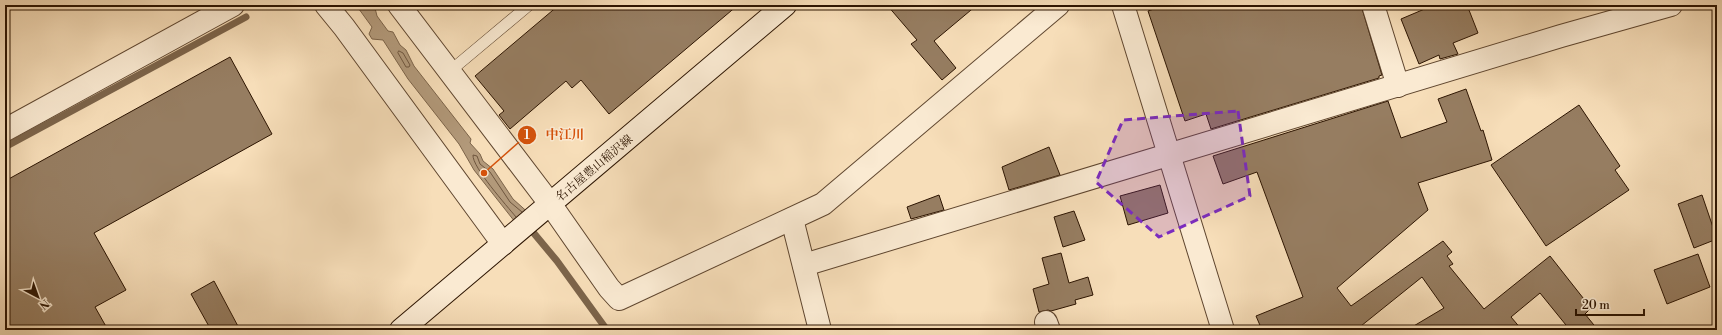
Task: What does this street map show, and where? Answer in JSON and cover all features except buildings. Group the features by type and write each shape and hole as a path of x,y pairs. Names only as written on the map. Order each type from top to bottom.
{"street":[{"path":"5,130 233,5"},
{"path":"326,5 505,242"},
{"path":"399,5 609,288 619,299 823,204 1058,5"},
{"name":"名古屋豊山稲沢線","path":"401,330 785,5"},
{"path":"1123,5 1223,330"},
{"path":"1373,5 1398,86"},
{"path":"804,265 1561,36 1671,5"},
{"path":"792,219 820,330"}],"lane":[{"path":"450,72 529,5"}],"highlighted area":[{"path":"1238,111 1250,196 1159,237 1096,182 1123,120"}],"water":[{"path":"356,5 372,5 375,8 377,16 388,31 393,32 400,45 406,50 414,66 471,139 470,143 480,154 483,161 493,169 513,199 532,216 519,227 474,170 459,144 408,79 383,40 372,39 369,34 372,27"}],"waterway":[{"path":"5,147 246,17"},
{"path":"527,225 557,261 607,330"}],"place":[{"name":"中江川","path":"484,173"}]}
